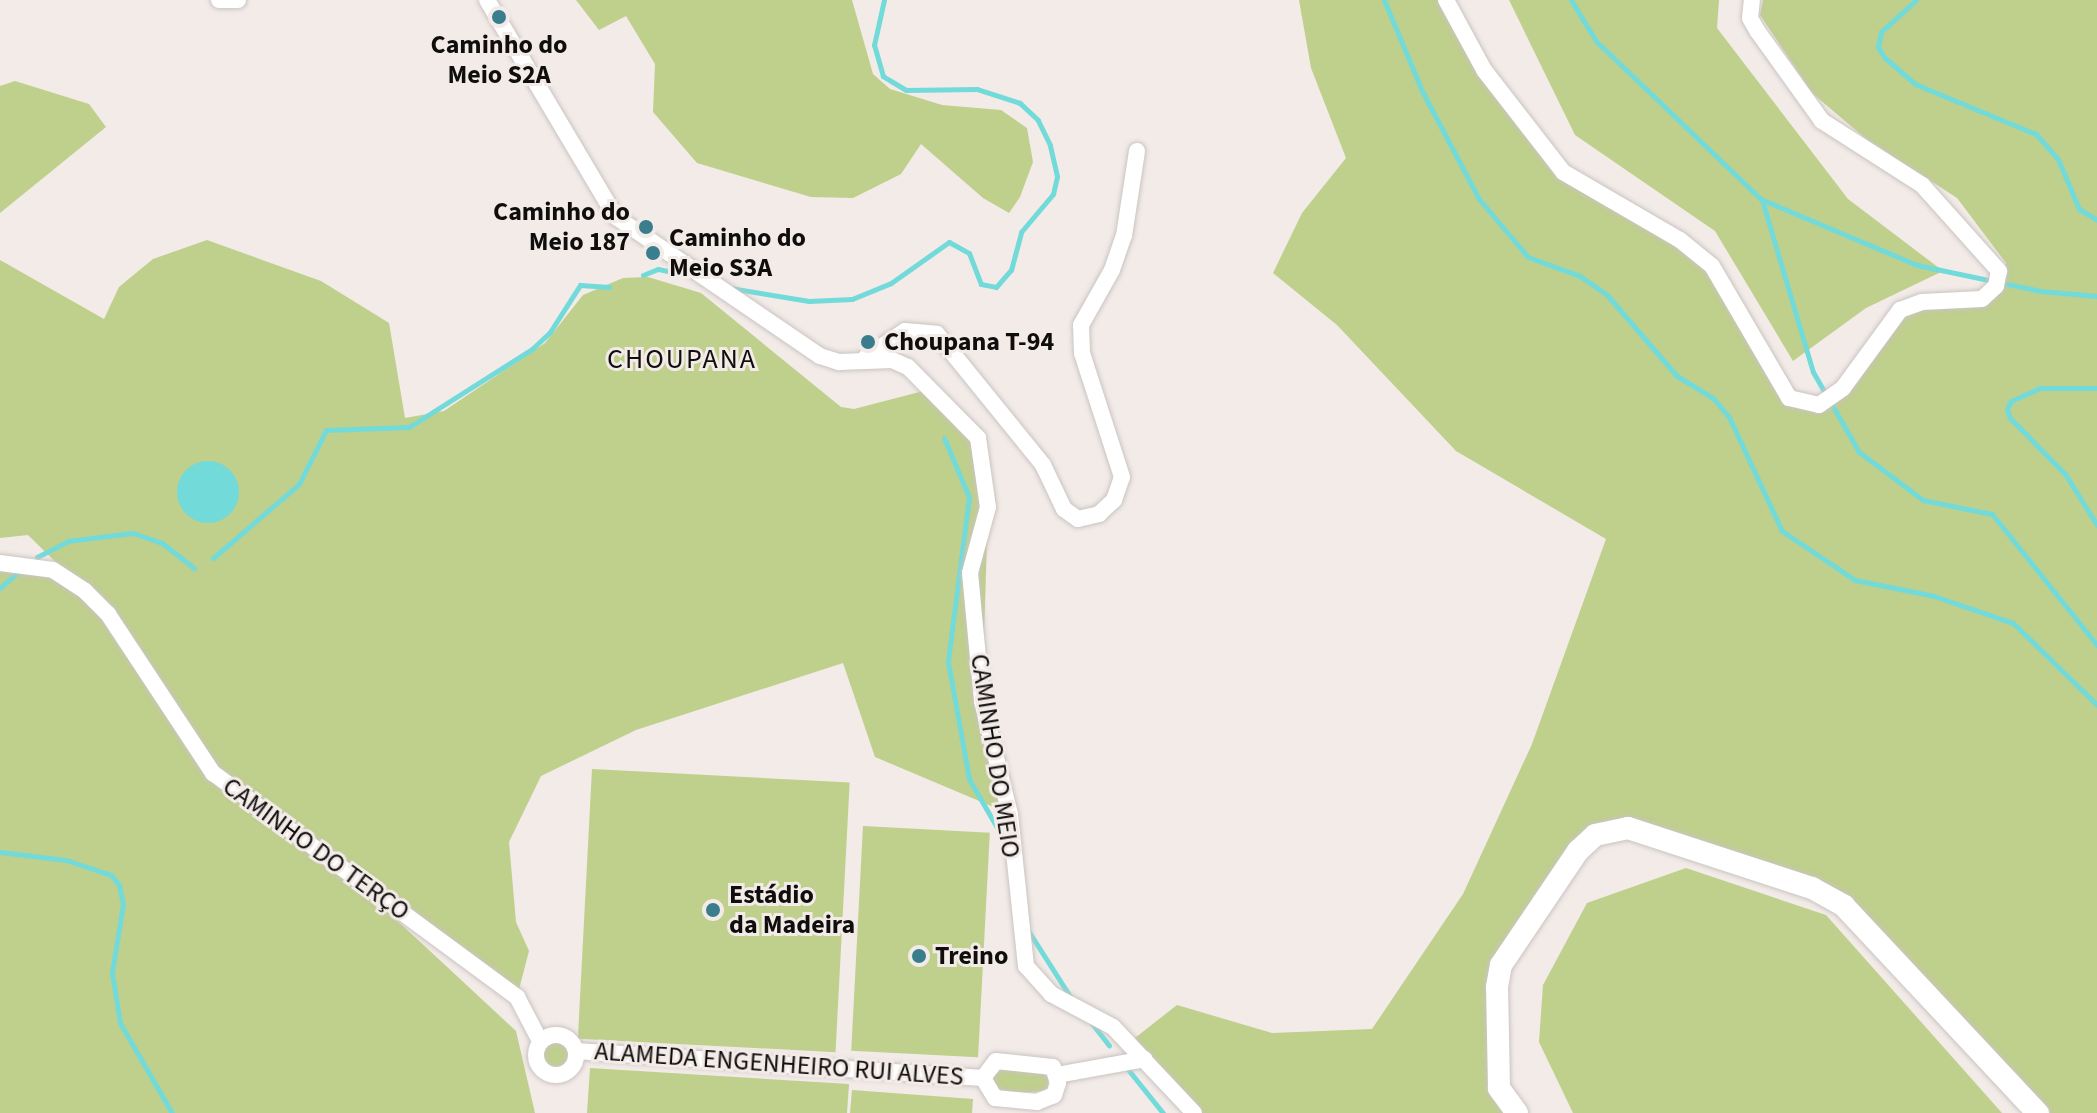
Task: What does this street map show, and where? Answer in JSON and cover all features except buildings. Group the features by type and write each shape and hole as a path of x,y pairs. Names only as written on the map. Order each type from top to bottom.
{"main road":[{"path":"1517,1113 1499,1088 1497,987 1501,965 1578,851 1595,835 1628,828 1812,888 1844,906 2038,1113"}],"street":[{"path":"219,0 238,0"},
{"name":"CAMINHO DO MEIO","path":"487,0 611,212 820,356 839,362 866,357 908,367 935,388 978,438 988,507 970,573 982,701 1010,814 1026,966 1051,994 1113,1027 1194,1113"},
{"path":"1446,0 1484,70 1563,172 1680,240 1712,266 1789,398 1819,405 1843,388 1900,310 1922,302 1971,302 1996,286 1997,266 1922,185 1822,121 1758,32 1750,18 1752,0"},
{"path":"866,357 905,331 937,334 1043,465 1064,509 1078,519 1099,514 1114,500 1122,477 1082,353 1081,325 1112,270 1127,215 1137,151"},
{"name":"CAMINHO DO TERÇO","path":"0,563 53,570 85,591 108,614 213,773 517,997 540,1041"},
{"path":"563,1036 576,1051 572,1067 550,1074 538,1064 540,1041 563,1036"},
{"name":"ALAMEDA ENGENHEIRO RUI ALVES","path":"576,1051 983,1078"},
{"path":"1057,1075 1145,1059"},
{"path":"998,1060 1048,1064 1057,1075 1051,1098 998,1106 985,1089 983,1078 998,1060"}],"green space":[{"path":"576,0 852,0 873,74 890,89 942,105 1001,110 1027,128 1033,162 1020,197 1009,213 983,198 921,144 901,174 853,198 811,197 697,163 653,112 655,64 626,16 599,30"},
{"path":"1299,0 1446,0 1484,70 1563,172 1712,266 1789,398 1819,405 1900,310 1971,302 2003,273 2006,263 1957,198 1865,138 1812,93 1760,15 1763,0 2097,0 2097,1113 2038,1113 1812,888 1687,845 1594,835 1512,943 1496,1012 1499,1088 1527,1113 1192,1113 1126,1045 1177,1005 1272,1033 1372,1029 1463,894 1532,744 1606,539 1456,451 1337,325 1273,273 1302,213 1346,158 1311,68"},
{"path":"1509,0 1719,0 1717,28 1848,199 1943,271 1866,308 1793,361 1715,231 1575,135"},
{"path":"15,81 89,104 106,127 0,213 0,86"},
{"path":"207,240 321,281 389,323 405,418 444,411 545,343 583,295 623,278 648,277 701,293 841,407 854,409 935,388 978,438 988,507 982,701 1010,814 875,757 843,663 636,730 541,776 509,842 516,922 529,951 517,997 345,872 516,1031 535,1113 0,1113 0,563 19,562 81,587 28,535 0,538 0,260 104,319 119,287 153,259"},
{"name":"Estádio da Madeira","path":"592,769 850,783 836,1052 578,1039"},
{"name":"Treino","path":"863,826 990,833 978,1057 851,1051"},
{"path":"1686,868 1826,915 2002,1113 1573,1113 1539,1042 1543,985 1587,903"},
{"path":"556,1040 567,1044 571,1055 567,1066 556,1070 545,1066 541,1055 545,1044"},
{"path":"590,1068 849,1084 847,1113 587,1113"},
{"path":"1002,1069 1043,1073 1049,1079 1047,1091 1000,1094 992,1078"},
{"path":"852,1090 973,1099 972,1113 850,1113"}],"water":[{"path":"202,461 214,461 230,470 237,480 237,504 230,514 214,523 202,523 182,509 177,498 177,486 191,466"}],"waterway":[{"path":"730,288 809,301 852,299 891,283 949,242 969,253 981,284 996,287 1011,270 1021,232 1053,194 1057,176 1050,145 1038,120 1020,103 977,89 906,90 883,76 874,45 884,0"},
{"path":"1384,0 1422,91 1479,199 1528,257 1580,276 1607,295 1677,376 1713,398 1729,417 1782,531 1855,580 1934,596 2013,623 2097,705"},
{"path":"1571,0 1596,41 1762,200 1813,372 1859,452 1923,500 1992,514 2097,645"},
{"path":"1916,0 1881,32 1878,47 1884,57 1915,84 2036,134 2058,159 2079,209 2097,220"},
{"path":"1763,200 1917,265 2040,291 2097,296"},
{"path":"643,275 658,269 672,272"},
{"path":"213,558 299,484 326,430 409,427 532,349 550,332 580,285 609,287"},
{"path":"2097,388 2040,388 2011,401 2007,409 2010,418 2065,474 2097,525"},
{"path":"944,438 969,497 948,662 969,779 1006,843"},
{"path":"37,557 68,541 133,533 162,543 194,568"},
{"path":"0,588 19,571"},
{"path":"0,852 66,860 111,875 119,885 123,904 112,973 120,1023 172,1113"},
{"path":"1029,932 1071,998"},
{"path":"1090,1021 1109,1045"},
{"path":"1126,1067 1163,1113"}],"place":[{"name":"Caminho do Meio S2A","path":"499,17"},
{"name":"Caminho do Meio 187","path":"646,227"},
{"name":"Caminho do Meio S3A","path":"653,253"},
{"name":"Choupana T-94","path":"868,342"},
{"name":"Estádio da Madeira","path":"713,910"},
{"name":"Treino","path":"919,956"}],"district":[{"name":"CHOUPANA","path":"682,359"}]}
